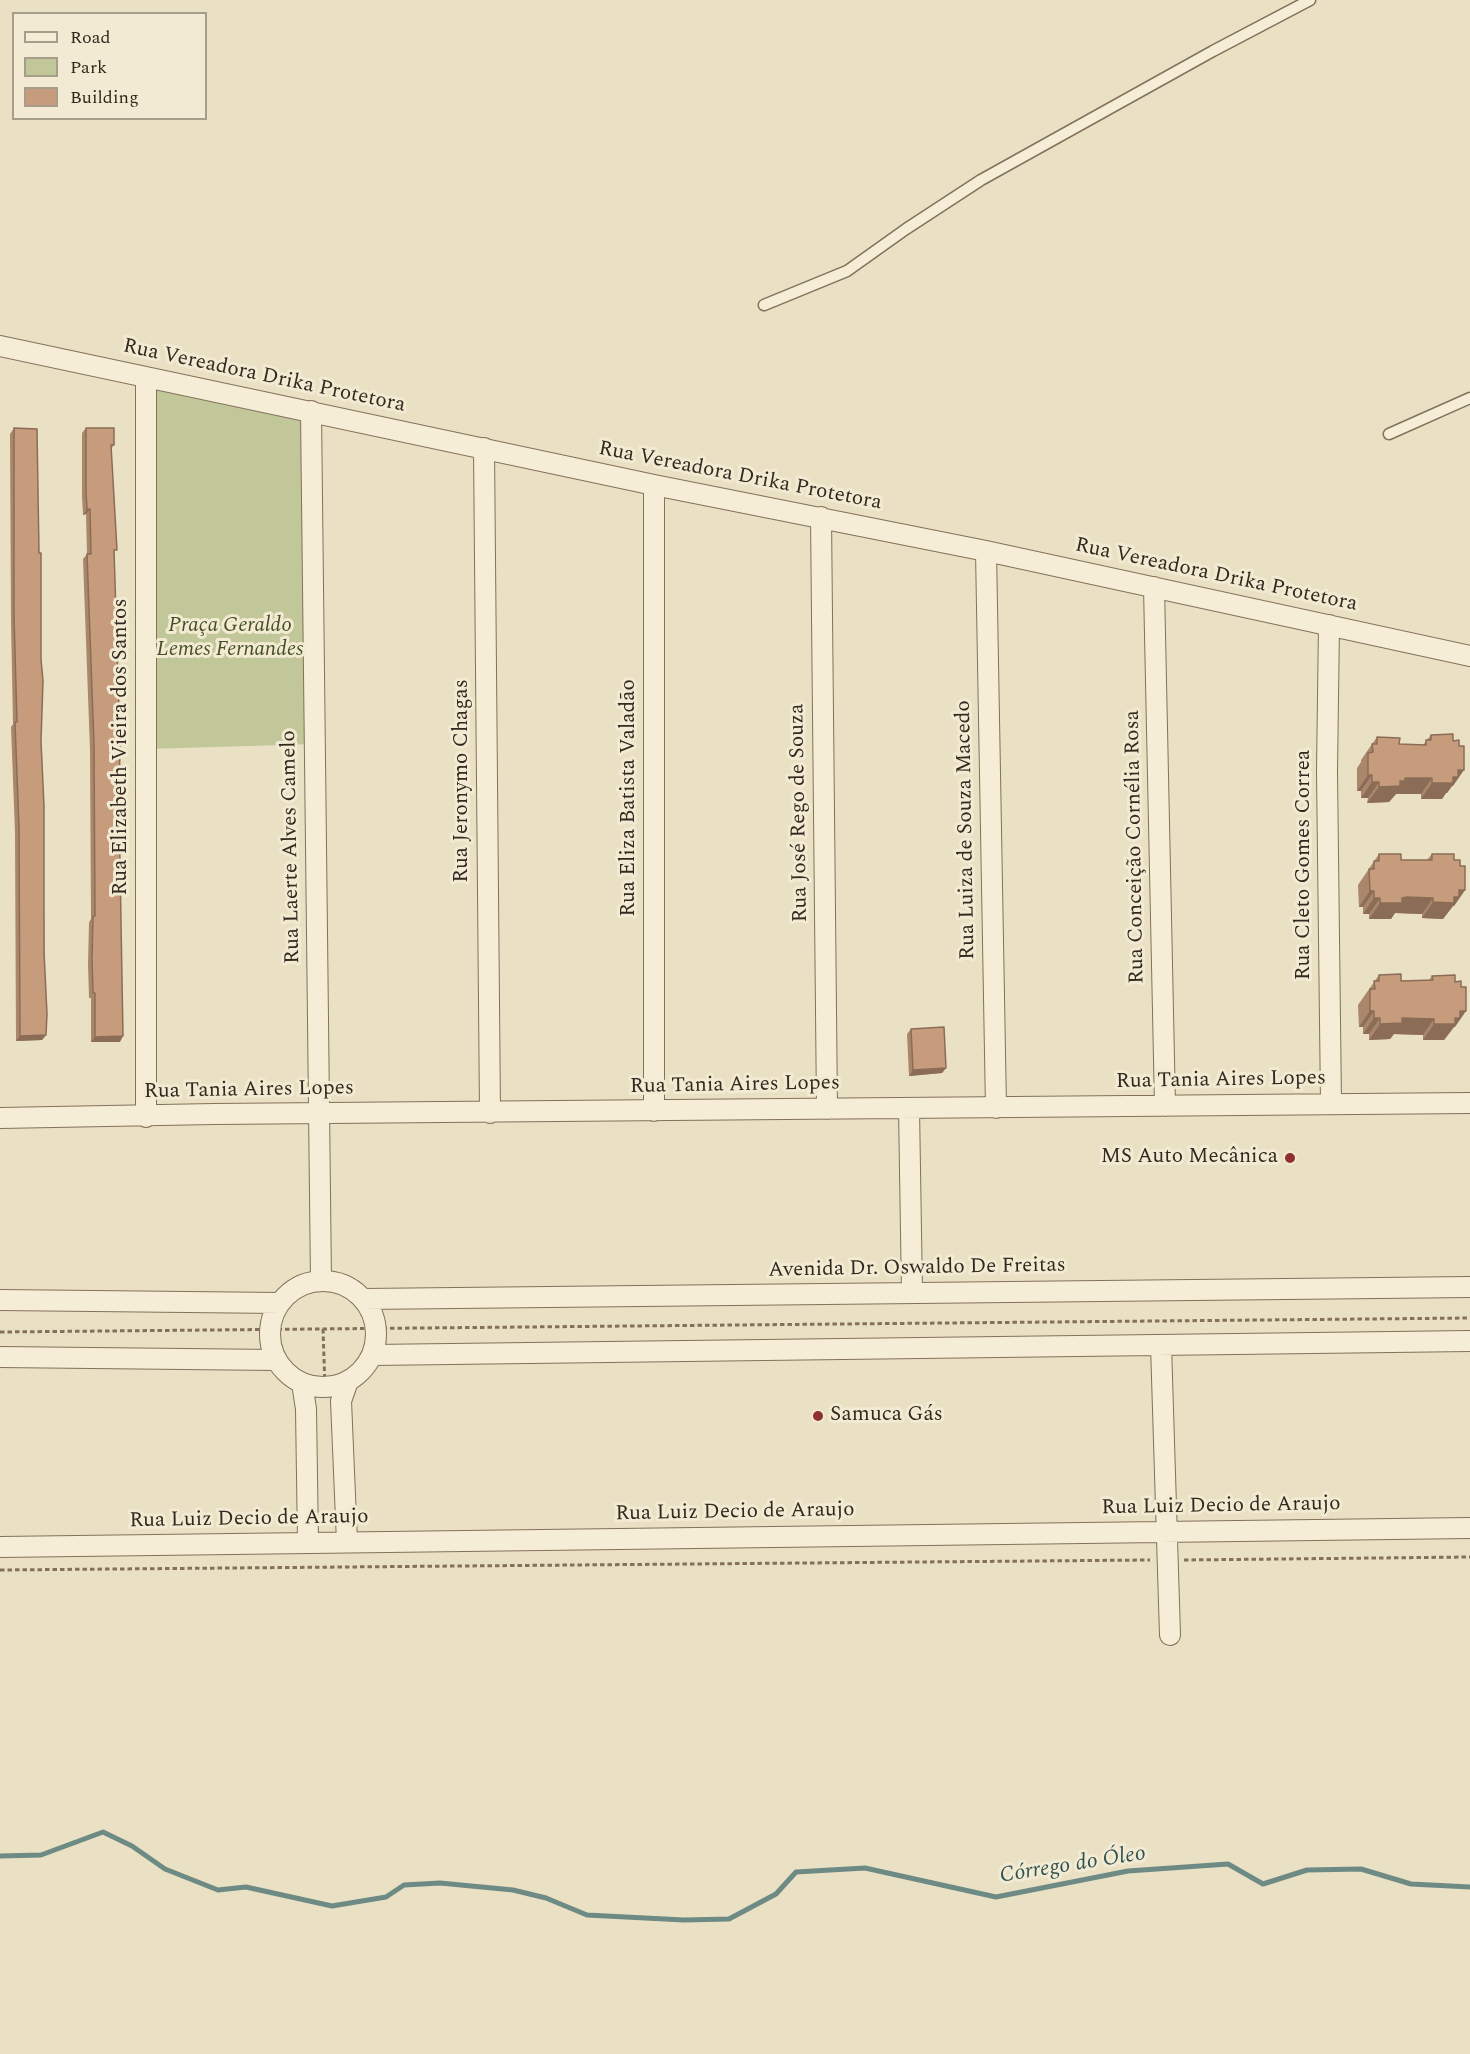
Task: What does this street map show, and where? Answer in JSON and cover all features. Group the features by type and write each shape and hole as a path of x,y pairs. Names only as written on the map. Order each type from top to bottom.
{"street":[{"name":"Rua Vereadora Drika Protetora","path":"0,346 654,485 986,551 1470,656"},
{"name":"Rua Elizabeth Vieira dos Santos","path":"146,377 146,1117"},
{"name":"Rua Laerte Alves Camelo","path":"311,411 321,1281"},
{"name":"Rua Jeronymo Chagas","path":"484,448 490,1113"},
{"name":"Rua Eliza Batista Valadão","path":"654,485 654,1111"},
{"name":"Rua José Rego de Souza","path":"821,517 827,1109"},
{"name":"Rua Luiza de Souza Macedo","path":"986,551 996,1108"},
{"name":"Rua Conceição Cornélia Rosa","path":"1154,587 1165,1106"},
{"name":"Rua Cleto Gomes Correa","path":"1329,625 1331,1104"},
{"name":"Rua Tania Aires Lopes","path":"0,1118 214,1114 1470,1103"},
{"path":"909,1108 912,1293"},
{"path":"321,1281 344,1285 364,1299 370,1309 376,1329 376,1344 372,1355 358,1374 348,1381 325,1388 302,1383 283,1370 272,1349 270,1330 274,1313 280,1303 298,1288 321,1281"},
{"name":"Avenida Dr. Oswaldo De Freitas","path":"364,1299 1470,1287"},
{"path":"0,1300 280,1303"},
{"path":"372,1355 1470,1341"},
{"path":"1161,1345 1170,1635"},
{"path":"0,1357 276,1360"},
{"path":"347,1542 341,1401 348,1381"},
{"path":"302,1383 306,1409 308,1543"},
{"name":"Rua Luiz Decio de Araujo","path":"0,1547 1470,1528"}],"lane":[{"path":"764,305 847,272 906,229 981,180 1213,51 1310,0"},
{"path":"1389,434 1470,398"}],"path":[{"path":"0,1332 1470,1318"},
{"path":"0,1570 1470,1557"}],"green space":[{"name":"Praça Geraldo Lemes Fernandes","path":"146,377 311,411 315,744 146,749"}],"building":[{"path":"14,428 37,429 43,681 41,741 44,806 44,952 47,1014 46,1035 20,1036 19,828 15,722 17,722 14,616"},
{"path":"86,428 114,428 114,445 111,445 117,550 114,550 120,741 123,1036 95,1037 92,958 93,916 95,916 94,744 87,554 91,554 90,509 87,509 86,491"},
{"path":"1453,734 1453,741 1459,740 1459,746 1464,746 1464,770 1458,770 1458,777 1453,777 1453,783 1432,783 1432,778 1405,778 1405,781 1400,781 1400,786 1379,787 1379,782 1372,782 1372,775 1368,775 1368,753 1373,752 1372,744 1377,744 1377,737 1400,738 1399,744 1426,745 1426,740 1431,740 1431,735"},
{"path":"1379,854 1401,854 1401,860 1432,860 1432,854 1454,854 1454,860 1460,860 1460,866 1465,866 1465,890 1459,890 1459,897 1454,897 1454,903 1433,902 1433,898 1407,897 1402,898 1402,903 1380,903 1380,898 1374,898 1374,891 1370,891 1369,869 1374,869 1374,861 1379,861"},
{"path":"1401,974 1401,981 1433,980 1432,976 1455,975 1455,982 1461,981 1461,987 1466,987 1466,1011 1460,1011 1460,1018 1455,1018 1455,1024 1434,1024 1434,1019 1402,1018 1402,1023 1380,1024 1380,1018 1374,1018 1374,1011 1370,1011 1370,989 1375,989 1374,981 1379,981 1379,975"},
{"path":"944,1027 946,1068 913,1070 911,1029"}],"waterway":[{"name":"Córrego do Óleo","path":"0,1856 41,1855 103,1832 132,1846 165,1869 218,1890 246,1887 332,1906 386,1897 404,1885 440,1883 513,1890 546,1898 587,1915 684,1920 729,1919 776,1894 796,1872 865,1868 996,1897 1128,1871 1228,1864 1263,1884 1307,1870 1361,1869 1411,1884 1470,1887"}],"place":[{"name":"MS Auto Mecânica","path":"1290,1158"},
{"name":"Samuca Gás","path":"818,1416"}]}
